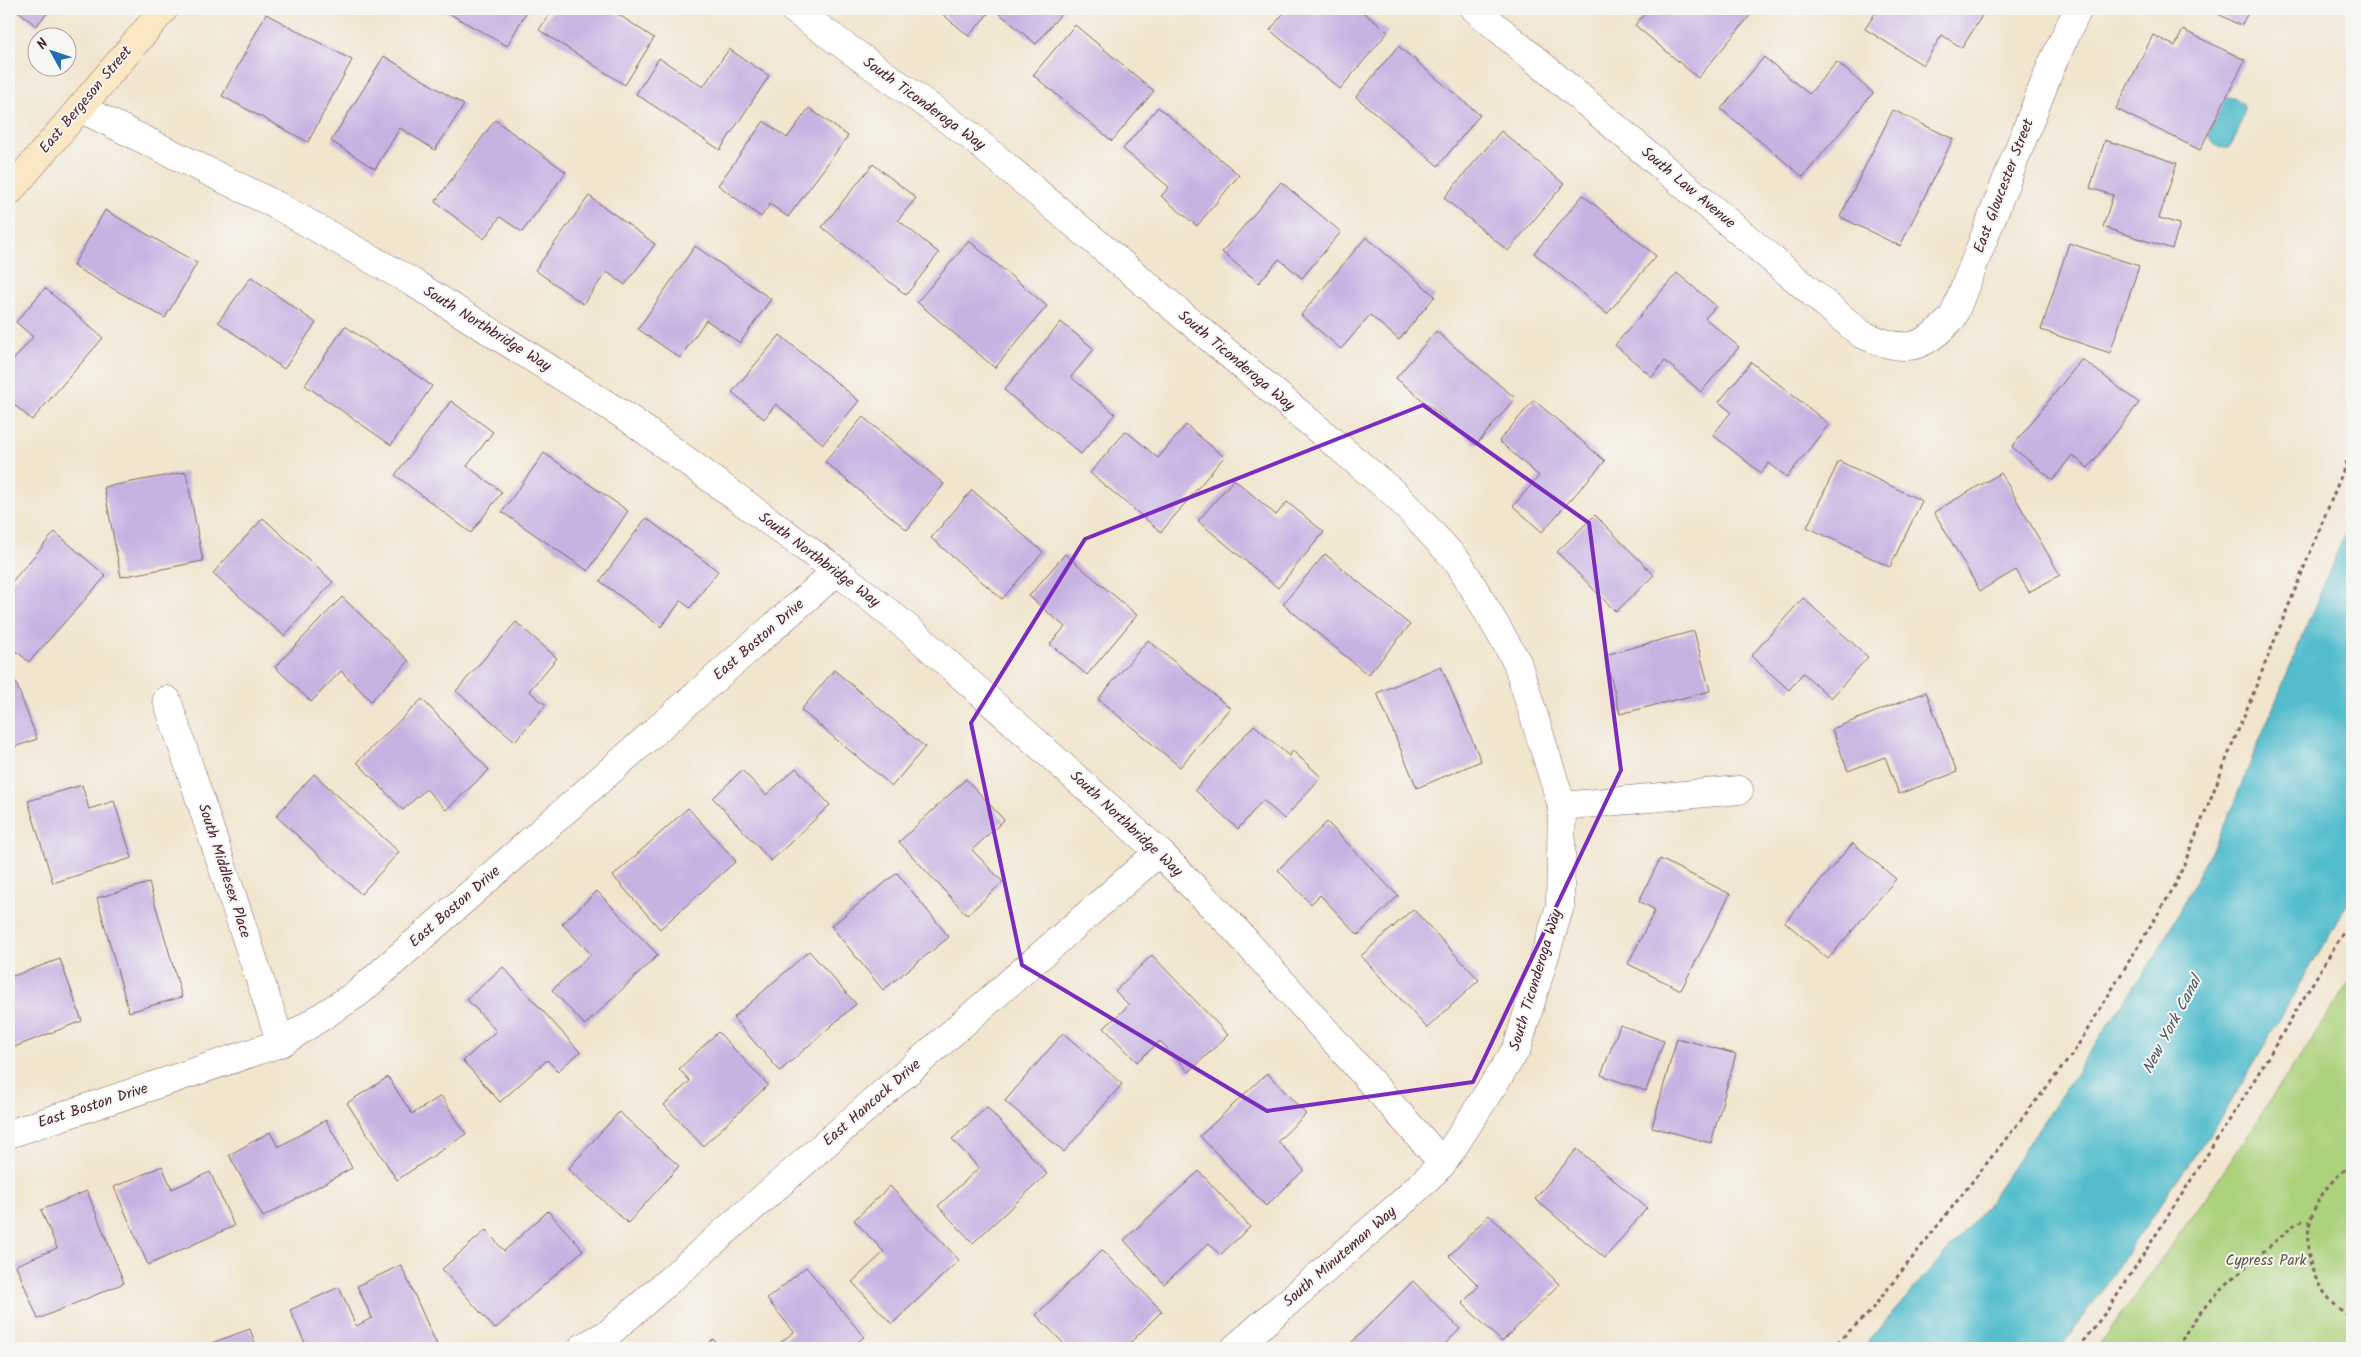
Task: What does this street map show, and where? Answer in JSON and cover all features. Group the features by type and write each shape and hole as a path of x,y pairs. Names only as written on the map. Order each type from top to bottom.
{"street":[{"name":"East Bergeson Street","path":"9,192 164,9"},
{"name":"South Ticonderoga Way","path":"793,9 968,135 1396,495 1460,563 1517,662 1562,806 1560,906 1518,1048 1442,1163"},
{"name":"South Law Avenue","path":"1475,9 1861,334 1886,345 1911,346"},
{"name":"East Gloucester Street","path":"1911,346 1934,336 1953,317 2052,64 2078,9"},
{"name":"South Northbridge Way","path":"80,108 278,206 412,282 631,420 837,571 908,629 1158,852 1234,928 1442,1163"},
{"name":"East Boston Drive","path":"9,1134 281,1043 358,993 837,571"},
{"name":"South Middlesex Place","path":"167,700 281,1043"},
{"path":"1562,806 1739,790"},
{"name":"East Hancock Drive","path":"582,1348 609,1334 1158,852"},
{"name":"South Minuteman Way","path":"1235,1348 1405,1200 1442,1163"}],"path":[{"path":"1831,1348 1868,1314 2072,1056 2176,884 2352,449"},
{"path":"2078,1348 2109,1308 2235,1110 2352,918"},
{"path":"2352,1165 2336,1175 2321,1195 2308,1222 2307,1251 2313,1274 2330,1299 2340,1310 2352,1318"},
{"path":"2179,1348 2182,1340 2213,1298 2294,1225 2308,1222"}],"highlighted area":[{"path":"1423,405 1589,523 1621,770 1473,1082 1267,1111 1022,965 971,723 1085,539"}],"green space":[{"name":"Cypress Park","path":"2352,978 2352,1348 2097,1348 2204,1200"}],"water":[{"path":"2228,97 2242,102 2244,113 2234,140 2228,148 2224,148 2218,147 2209,135 2223,101"},
{"name":"New York Canal","path":"2352,516 2352,896 2228,1107 2068,1338 2059,1348 1862,1348 1984,1209 2157,953 2226,822"}],"building":[{"path":"16,9 51,9 36,26"},
{"path":"441,9 528,9 507,46"},
{"path":"553,9 610,9 654,38 625,85 539,30"},
{"path":"936,9 992,9 969,36"},
{"path":"994,9 1065,9 1036,44"},
{"path":"1287,9 1359,9 1388,32 1340,89 1270,30"},
{"path":"1649,9 1749,9 1753,12 1698,78 1635,25"},
{"path":"1878,9 1986,9 1962,48 1942,35 1923,65 1865,29"},
{"path":"2209,9 2250,9 2241,26"},
{"path":"266,14 352,60 308,142 222,96"},
{"path":"1075,25 1154,91 1112,141 1033,75"},
{"path":"2183,30 2245,60 2200,150 2116,109 2153,35 2175,46"},
{"path":"1398,46 1480,115 1438,166 1356,97"},
{"path":"729,49 769,76 720,150 636,94 659,58 703,87"},
{"path":"384,56 464,105 435,150 400,128 375,169 331,141"},
{"path":"1764,57 1809,94 1837,62 1873,93 1803,177 1721,109"},
{"path":"1158,107 1239,175 1197,226 1161,196 1169,187 1123,149"},
{"path":"809,108 848,136 788,217 770,204 761,217 718,185 764,121 787,138"},
{"path":"1893,110 1953,139 1900,246 1840,217"},
{"path":"495,120 566,172 522,232 500,217 484,239 435,202"},
{"path":"1501,131 1564,184 1508,251 1444,198"},
{"path":"2105,140 2177,163 2159,218 2180,224 2172,249 2103,227 2113,195 2090,188"},
{"path":"873,164 916,198 898,220 939,253 906,295 822,227"},
{"path":"1281,182 1341,232 1302,278 1279,259 1259,283 1222,252"},
{"path":"1583,195 1656,256 1607,314 1534,253"},
{"path":"589,196 655,244 625,285 607,272 583,304 535,270"},
{"path":"105,210 197,263 165,318 73,266"},
{"path":"1366,237 1435,296 1399,340 1370,315 1341,349 1301,315"},
{"path":"969,241 1047,306 995,368 917,302"},
{"path":"2069,243 2139,266 2110,353 2041,330"},
{"path":"695,246 771,299 740,343 706,320 680,358 638,329"},
{"path":"1677,273 1716,306 1705,318 1739,347 1701,392 1665,361 1652,377 1615,345"},
{"path":"251,277 316,323 284,369 218,322"},
{"path":"45,288 103,338 32,420 9,400 9,365 33,337 16,322"},
{"path":"1061,322 1094,349 1071,377 1115,414 1081,454 1004,390"},
{"path":"345,326 432,386 391,445 305,385"},
{"path":"1436,331 1515,398 1476,445 1396,378"},
{"path":"780,335 859,401 823,444 776,404 764,419 732,392"},
{"path":"2082,359 2139,403 2088,468 2072,455 2053,480 2012,447"},
{"path":"1751,362 1829,424 1787,477 1769,463 1761,473 1713,435 1731,412 1719,402"},
{"path":"1534,400 1605,461 1542,532 1513,506 1539,476 1499,441"},
{"path":"451,401 493,432 467,466 502,492 471,533 395,475"},
{"path":"863,417 944,484 907,530 825,462"},
{"path":"1186,425 1224,457 1161,532 1090,473 1126,431 1158,458"},
{"path":"544,453 628,511 588,571 502,512"},
{"path":"1839,461 1922,501 1890,567 1807,527"},
{"path":"186,472 203,561 121,577 104,487"},
{"path":"2001,473 2060,575 2029,592 2016,570 1980,591 1934,512"},
{"path":"1234,479 1276,515 1287,502 1324,532 1278,588 1198,521"},
{"path":"972,490 1043,552 1002,599 931,538"},
{"path":"1595,515 1654,575 1616,612 1557,552"},
{"path":"263,518 333,582 284,636 213,573"},
{"path":"646,518 718,571 690,608 681,601 661,627 600,581"},
{"path":"55,532 106,576 29,662 9,645 9,585"},
{"path":"1065,554 1137,615 1087,675 1050,644 1065,627 1029,596"},
{"path":"1325,554 1410,625 1368,675 1283,604"},
{"path":"342,597 409,661 371,701 341,671 311,702 275,667"},
{"path":"1803,598 1868,657 1831,698 1803,673 1789,690 1751,656"},
{"path":"516,622 557,658 529,691 546,705 515,741 456,691"},
{"path":"1694,631 1710,691 1620,714 1605,655"},
{"path":"1148,640 1230,708 1180,767 1098,699"},
{"path":"1441,666 1481,761 1417,788 1377,693"},
{"path":"834,670 925,747 892,786 801,710"},
{"path":"15,680 37,739 9,749 9,682"},
{"path":"1926,692 1957,772 1899,794 1885,757 1848,771 1832,729"},
{"path":"422,699 489,770 446,810 426,789 403,810 357,762"},
{"path":"1254,725 1289,756 1293,751 1321,777 1284,819 1263,800 1238,829 1195,790"},
{"path":"796,768 830,805 771,861 713,798 742,770 766,795"},
{"path":"314,774 399,852 361,894 276,816"},
{"path":"966,779 1004,820 972,850 1003,882 967,915 899,842"},
{"path":"82,785 89,809 114,801 132,858 53,883 28,801"},
{"path":"688,808 736,861 660,929 613,876"},
{"path":"1327,822 1398,896 1358,935 1320,895 1311,904 1278,870"},
{"path":"1853,843 1896,879 1828,959 1785,922"},
{"path":"1660,859 1730,894 1681,990 1628,964 1655,910 1639,901"},
{"path":"897,873 949,937 883,990 831,926"},
{"path":"149,883 182,997 129,1012 97,898"},
{"path":"597,891 658,955 585,1025 552,990 591,954 562,924"},
{"path":"1413,909 1479,980 1427,1028 1361,956"},
{"path":"809,951 856,1004 780,1071 733,1018"},
{"path":"1152,955 1228,1035 1189,1072 1160,1041 1137,1062 1104,1028 1129,1005 1115,991"},
{"path":"60,959 82,1021 9,1049 9,967 13,976"},
{"path":"503,967 580,1052 558,1071 547,1060 500,1102 463,1061 496,1031 467,999"},
{"path":"1620,1025 1664,1041 1646,1091 1601,1075"},
{"path":"718,1032 768,1085 703,1146 664,1105 690,1081 679,1069"},
{"path":"1063,1033 1122,1084 1064,1152 1005,1101"},
{"path":"1677,1038 1736,1054 1711,1143 1652,1127"},
{"path":"1267,1073 1306,1114 1278,1141 1304,1170 1266,1206 1200,1136"},
{"path":"388,1077 412,1114 441,1096 466,1134 397,1180 347,1103"},
{"path":"987,1107 1047,1174 973,1243 938,1206 979,1168 952,1139"},
{"path":"619,1112 679,1166 628,1223 568,1169"},
{"path":"326,1120 352,1168 263,1217 229,1155 270,1132 278,1147"},
{"path":"1577,1149 1647,1208 1605,1258 1535,1199"},
{"path":"162,1166 172,1189 210,1172 234,1226 148,1265 114,1187"},
{"path":"1199,1171 1250,1227 1220,1255 1209,1243 1164,1284 1124,1240"},
{"path":"890,1186 959,1260 892,1324 852,1282 884,1252 854,1220"},
{"path":"87,1191 124,1283 38,1319 16,1265 57,1248 41,1210"},
{"path":"548,1211 583,1250 495,1329 442,1269 486,1230 504,1251"},
{"path":"1489,1215 1559,1284 1502,1342 1462,1303 1479,1286 1449,1256"},
{"path":"1102,1250 1162,1311 1125,1348 1068,1348 1036,1315"},
{"path":"401,1265 437,1345 431,1348 307,1348 290,1310 339,1287 356,1326 372,1318 357,1286"},
{"path":"806,1267 864,1337 850,1348 773,1348 794,1332 767,1299"},
{"path":"1413,1281 1460,1329 1441,1348 1346,1348"},
{"path":"250,1329 257,1348 198,1348"},
{"path":"713,1339 722,1348 703,1348"}]}
